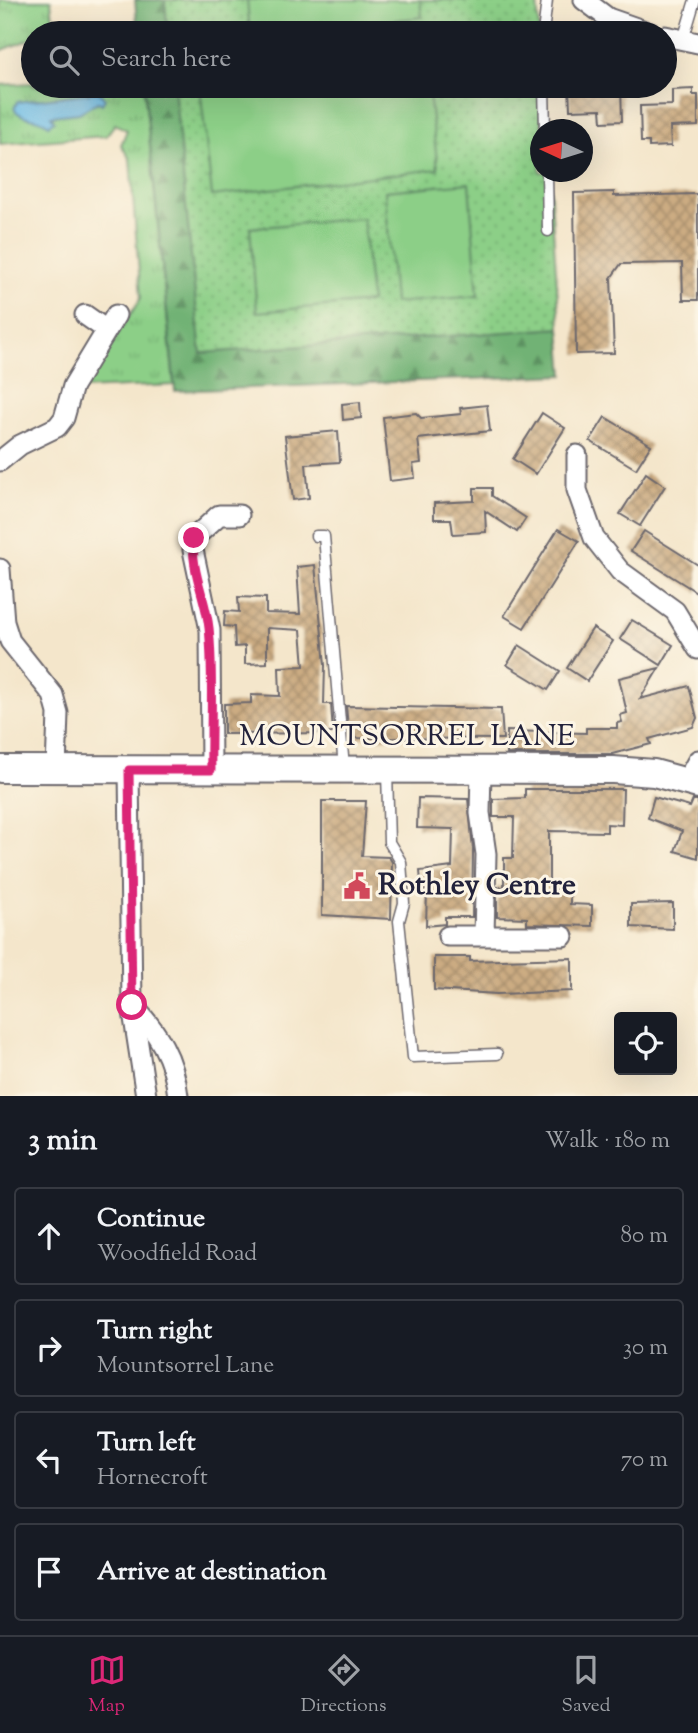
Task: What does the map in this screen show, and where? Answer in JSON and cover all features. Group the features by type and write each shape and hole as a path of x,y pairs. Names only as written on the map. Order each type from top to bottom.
{"street":[{"path":"584,0 608,18 617,21"},
{"path":"0,461 20,445 57,427 64,418 73,386 111,322 85,315"},
{"path":"577,455 577,490 594,538 628,578 675,611 698,649"},
{"path":"211,770 210,630 193,550 194,538 217,506 239,515"},
{"path":"0,569 4,622 10,641 53,695 58,713 56,769"},
{"name":"MOUNTSORREL LANE","path":"0,769 635,771 694,775"},
{"path":"129,770 132,1005 146,1096"},
{"path":"481,771 480,813 486,855 484,935"},
{"path":"448,936 563,936"},
{"path":"132,1005 153,1027 166,1048 176,1072 178,1096"}],"lane":[{"path":"544,21 547,0"},
{"path":"682,39 695,0"},
{"path":"544,98 545,119"},
{"path":"547,182 548,231"},
{"path":"316,536 324,536 344,769"},
{"path":"387,769 389,842 401,862 404,903 399,921 412,1057 496,1054"}],"green space":[{"path":"0,0 51,0 53,21 21,21 21,43 0,51"},
{"path":"135,0 165,0 167,21 137,21"},
{"path":"165,0 537,0 538,21 167,21"},
{"path":"247,0 420,0 422,17 388,21 249,21"},
{"path":"21,84 21,98 145,98 174,385 82,389 141,298 130,159 121,145 127,130 115,124 106,136 0,144 0,85"},
{"path":"145,98 175,98 201,353 560,328 564,375 175,391"},
{"path":"175,98 543,98 542,119 530,119 530,182 550,182 560,328 201,353"},
{"path":"201,98 429,98 438,169 212,196"},
{"path":"469,183 478,296 394,303 385,191"},
{"path":"363,218 371,302 257,312 250,228"}],"water":[{"path":"50,98 105,99 102,104 98,102 79,113 51,116 54,121 49,125 18,113 14,109 17,102"}],"building":[{"path":"693,89 693,95 698,95 698,126 670,127 671,146 649,147 649,142 641,142 640,106 672,105 672,98 677,98 677,90"},
{"path":"570,98 621,98 622,121 602,122 601,109 570,110"},
{"path":"614,192 614,196 698,194 698,300 683,300 682,263 621,264 611,278 614,353 576,354 574,193"},
{"path":"360,402 361,418 343,420 342,404"},
{"path":"487,405 490,431 418,439 421,463 413,464 415,478 390,481 383,417 416,413 421,418 461,414 460,408"},
{"path":"542,413 565,428 536,474 513,459"},
{"path":"605,417 651,445 636,469 590,441"},
{"path":"338,431 340,462 306,464 309,498 293,500 285,436"},
{"path":"646,473 665,486 640,526 620,514"},
{"path":"474,488 492,488 492,496 526,518 517,532 485,511 486,532 453,534 451,519 434,519 434,503 474,501"},
{"path":"558,529 579,541 524,628 504,616"},
{"path":"644,531 698,565 698,593 631,551"},
{"path":"315,565 325,665 324,704 331,704 333,733 224,734 224,704 251,703 251,695 280,696 279,667 304,666 301,630 267,628 267,663 245,664 245,646 235,647 234,627 224,626 225,611 239,612 238,597 266,598 266,613 300,614 297,567"},
{"path":"632,620 673,645 661,665 620,639"},
{"path":"593,628 613,641 587,681 567,668"},
{"path":"519,645 560,671 548,690 507,665"},
{"path":"659,668 640,699 689,686 697,718 693,727 649,739 651,744 612,754 507,754 507,731 586,733 586,728 617,728 617,723 622,722 620,715 627,713 619,678"},
{"path":"346,706 501,709 503,739 349,738"},
{"path":"525,789 623,789 622,825 607,824 607,832 549,831 549,889 570,890 570,904 592,905 592,926 527,924 527,918 497,917 497,887 504,887 504,858 513,858 514,817 493,817 493,799 525,798"},
{"path":"654,797 690,807 693,800 698,800 698,858 675,851 682,831 648,818"},
{"path":"418,798 468,799 473,849 472,917 445,917 445,924 426,926 427,890 422,891 420,871 452,867 453,829 417,828"},
{"name":"Rothley Centre","path":"322,801 366,801 362,856 389,857 392,862 391,919 322,915"},
{"path":"673,903 673,929 631,927 631,904"},
{"path":"434,957 470,957 470,961 572,958 572,991 497,994 434,990"}],"place":[{"name":"Rothley Centre","path":"357,886"}],"route":[{"path":"132,1005 129,770 211,770 210,630 205,599 195,572 194,538"}]}
